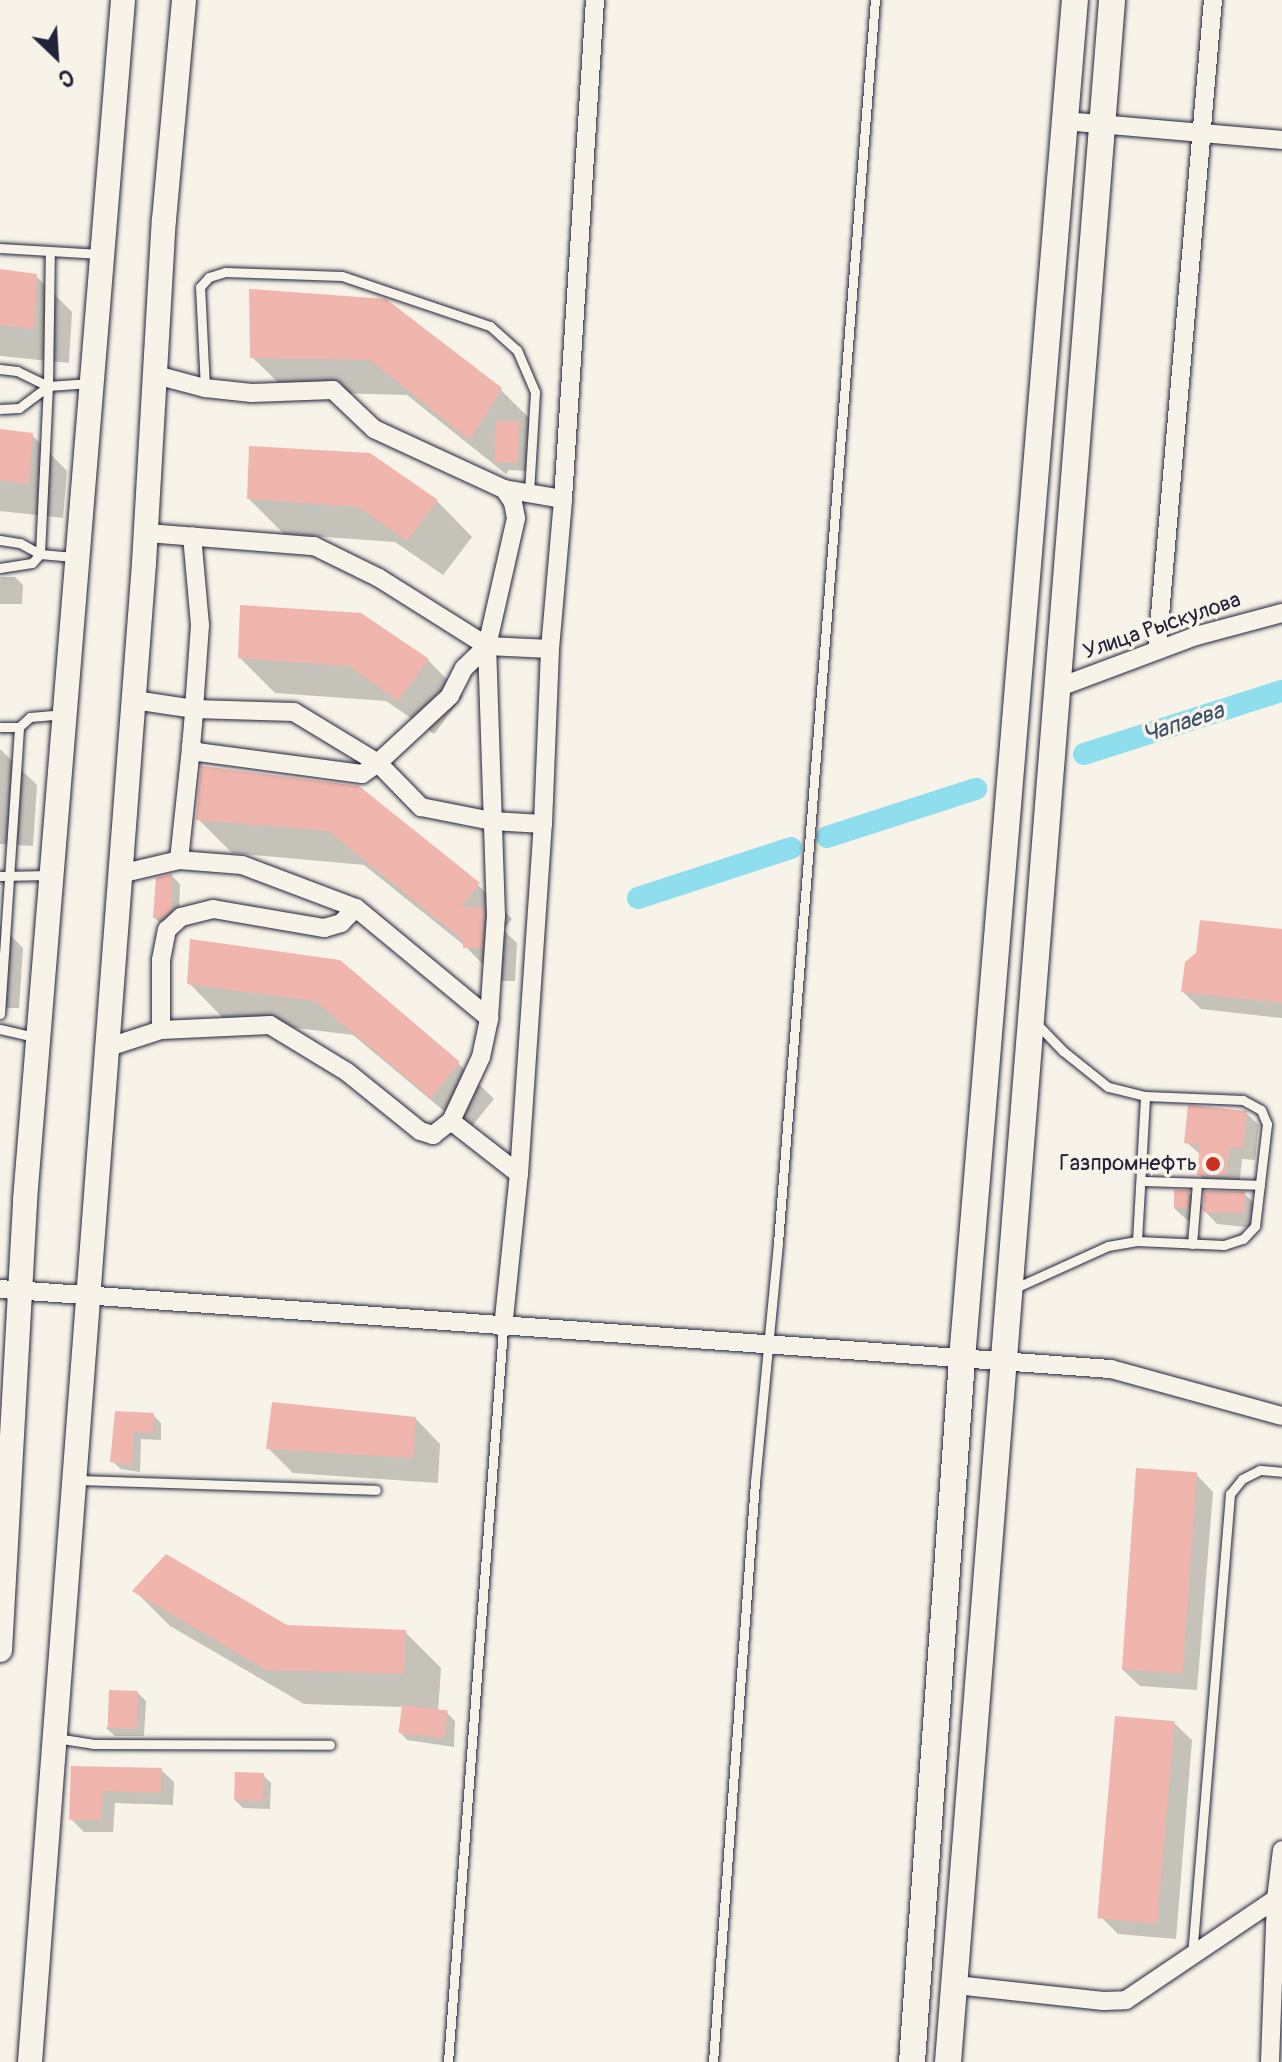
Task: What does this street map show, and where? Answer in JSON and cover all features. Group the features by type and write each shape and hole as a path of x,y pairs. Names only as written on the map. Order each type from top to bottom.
{"main road":[{"path":"912,2062 962,1359 1075,0"},
{"path":"948,2062 1112,0"},
{"path":"916,2008 954,1997"}],"street":[{"path":"0,1650 11,1290 54,874 123,0"},
{"path":"30,2062 147,533 163,235 184,0"},
{"path":"503,1328 519,1174 543,824 550,649 563,499 595,0"},
{"path":"1157,650 1213,0"},
{"path":"1065,121 1282,140"},
{"path":"156,375 205,388 252,393 333,390 374,429 504,489 563,499"},
{"path":"106,1048 161,1030 270,1025 347,1072 420,1131 433,1135 451,1121 462,1105 481,1057 489,1018 496,916 487,646 516,518 513,502 504,489"},
{"path":"147,533 314,546 379,578 487,646 550,649"},
{"path":"179,860 200,625 192,536"},
{"name":"Улица Рыскулова","path":"1057,688 1157,650 1282,613"},
{"path":"191,747 198,752 362,774 450,696 464,668 487,646"},
{"path":"134,700 194,709 294,712 378,763 421,807 492,821 543,824"},
{"path":"120,874 179,860 242,865 356,908 489,1018"},
{"path":"161,1030 162,950 167,930 181,917 213,909 324,928 341,923 356,908"},
{"path":"451,1121 519,1174"},
{"path":"11,1290 503,1328 1111,1369 1282,1416"},
{"path":"1270,2062 1276,1899 1282,1850"},
{"path":"954,1997 1126,2000 1276,1899"}],"lane":[{"path":"713,2062 754,1497 770,1346 875,0"},
{"path":"0,248 102,254"},
{"path":"0,568 32,563 40,554 48,386 50,251"},
{"path":"205,388 200,287 209,277 225,272 342,276 490,326 517,350 535,392 529,493"},
{"path":"0,369 17,371 48,386 91,383"},
{"path":"0,409 19,408 48,386"},
{"path":"0,540 20,543 40,554 77,557"},
{"path":"0,1014 4,877 19,727 30,717 65,714"},
{"path":"0,727 19,727"},
{"path":"4,877 54,874"},
{"path":"1010,1290 1108,1246 1137,1241 1224,1245 1243,1239 1255,1226 1267,1124 1261,1110 1243,1100 1145,1096 1108,1087 1063,1051 1032,1019"},
{"path":"0,1029 39,1037"},
{"path":"1137,1241 1145,1096"},
{"path":"1141,1181 1260,1185"},
{"path":"1192,1244 1197,1183"},
{"path":"448,2062 475,1729 489,1480 503,1328"},
{"path":"1192,1956 1230,1494 1242,1479 1260,1470 1282,1472"},
{"path":"73,1480 108,1484 376,1490"},
{"path":"53,1738 93,1744 330,1745"}],"building":[{"path":"0,269 37,274 34,329 0,325"},
{"path":"249,289 386,299 502,388 470,440 370,360 250,358"},
{"path":"496,421 519,422 518,463 495,462"},
{"path":"0,429 33,433 29,484 0,480"},
{"path":"249,446 370,453 438,500 407,541 358,507 247,499"},
{"path":"240,605 361,613 429,659 398,701 349,666 238,658"},
{"path":"201,766 359,786 480,883 461,907 484,907 482,948 463,948 463,940 328,831 196,820"},
{"path":"172,874 172,909 161,919 153,918 156,878"},
{"path":"1200,920 1282,929 1282,1003 1181,992 1185,962 1196,953"},
{"path":"190,939 340,960 460,1062 431,1098 315,1001 187,984"},
{"path":"1188,1105 1247,1111 1243,1148 1230,1147 1226,1176 1197,1175 1200,1145 1184,1143"},
{"path":"1174,1190 1189,1190 1189,1208 1174,1208"},
{"path":"1204,1191 1245,1192 1245,1213 1204,1212"},
{"path":"272,1402 416,1417 413,1458 266,1449"},
{"path":"115,1411 154,1413 153,1433 133,1432 132,1465 110,1462"},
{"path":"1136,1468 1197,1472 1183,1674 1122,1670"},
{"path":"166,1554 287,1625 406,1630 404,1674 266,1670 132,1591"},
{"path":"109,1690 138,1691 137,1729 108,1728"},
{"path":"402,1705 448,1711 444,1738 399,1733"},
{"path":"1115,1716 1175,1721 1157,1923 1097,1918"},
{"path":"71,1766 162,1768 161,1793 103,1791 101,1820 69,1820"},
{"path":"235,1772 264,1773 263,1801 234,1800"}],"waterway":[{"name":"Чапаева","path":"1084,754 1282,691"},
{"name":"Чапаева","path":"827,837 976,789"},
{"name":"Чапаева","path":"638,898 791,848"}],"place":[{"name":"Газпромнефть","path":"1213,1164"}]}
